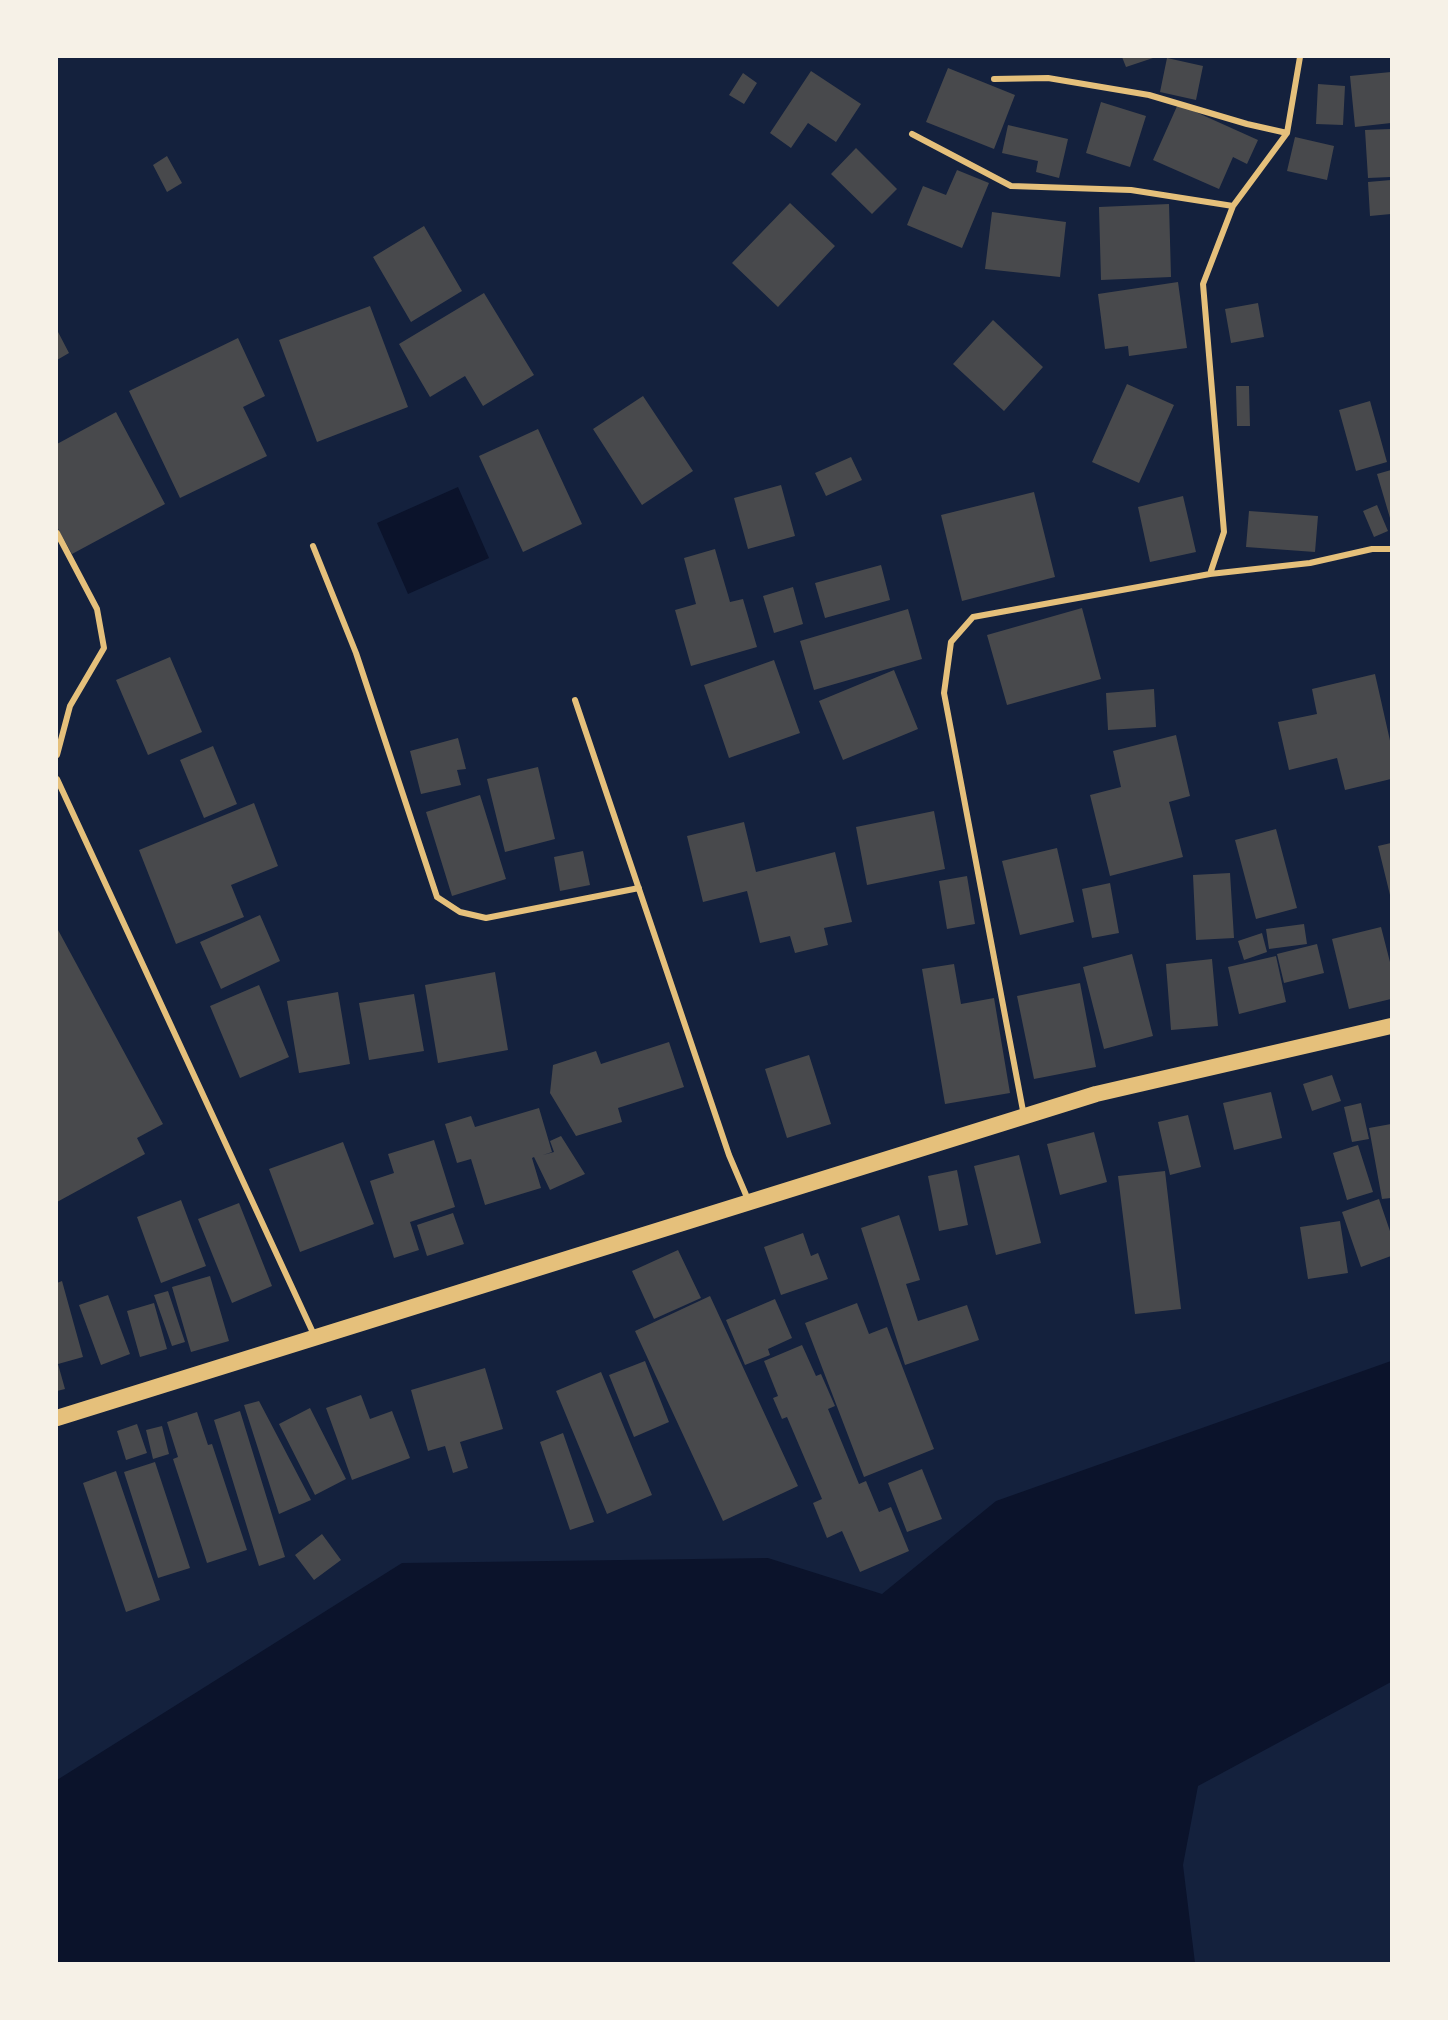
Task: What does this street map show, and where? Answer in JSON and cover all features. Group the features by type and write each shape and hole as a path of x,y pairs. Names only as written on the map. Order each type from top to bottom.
{"highway":[{"path":"57,1418 1096,1095 1391,1026"}],"street":[{"path":"1210,574 1224,532 1203,284 1233,206 1287,133 1300,57"},
{"path":"994,79 1048,78 1149,95 1247,124 1287,133"},
{"path":"912,134 1011,186 1131,190 1233,206"},
{"path":"57,533 97,609 104,648 70,706 57,755"},
{"path":"313,546 356,653 437,897 460,912 486,918 639,888"},
{"path":"1024,1117 944,693 951,642 973,617 1210,574 1310,563 1372,549 1391,549"},
{"path":"575,700 729,1155 750,1202"},
{"path":"57,779 315,1337"}],"water":[{"path":"458,487 489,558 408,594 377,523"},
{"path":"1391,1361 1391,1682 1198,1786 1183,1865 1195,1963 57,1963 57,1780 402,1563 768,1558 882,1594 996,1501"}],"building":[{"path":"1122,57 1156,57 1126,67"},
{"path":"1167,58 1203,66 1196,100 1160,92"},
{"path":"948,68 1015,95 994,149 926,122"},
{"path":"811,71 861,104 836,142 808,123 791,148 770,133"},
{"path":"1391,72 1391,123 1355,127 1350,76"},
{"path":"743,73 757,83 744,104 729,95"},
{"path":"1318,84 1345,86 1343,125 1316,124"},
{"path":"1101,102 1146,116 1130,167 1086,153"},
{"path":"1178,104 1258,140 1247,164 1233,157 1219,189 1153,160"},
{"path":"1008,125 1068,139 1059,178 1036,172 1038,161 1002,153"},
{"path":"1391,129 1391,177 1368,178 1365,130"},
{"path":"1295,137 1334,146 1327,180 1287,171"},
{"path":"856,148 897,189 872,214 831,174"},
{"path":"167,156 182,183 167,192 153,165"},
{"path":"957,170 989,183 962,248 907,225 923,186 946,195"},
{"path":"1391,180 1391,214 1370,216 1368,182"},
{"path":"790,203 835,246 778,307 732,263"},
{"path":"1169,204 1171,277 1101,280 1099,207"},
{"path":"992,212 1066,222 1060,277 985,269"},
{"path":"424,226 462,291 411,322 373,257"},
{"path":"1178,282 1187,348 1129,356 1128,346 1105,349 1098,294"},
{"path":"484,293 534,375 483,406 465,376 430,397 399,344"},
{"path":"1258,303 1264,337 1231,343 1225,309"},
{"path":"370,306 408,407 317,442 279,340"},
{"path":"993,320 1043,367 1004,411 953,364"},
{"path":"57,330 69,353 57,360"},
{"path":"238,338 265,396 243,407 267,456 180,498 129,391"},
{"path":"1127,384 1174,405 1139,483 1092,462"},
{"path":"1236,386 1249,386 1250,426 1237,426"},
{"path":"643,396 693,471 642,505 593,429"},
{"path":"1370,401 1387,462 1356,471 1339,410"},
{"path":"116,412 165,504 72,554 57,527 57,444"},
{"path":"538,429 582,524 523,552 479,456"},
{"path":"851,457 862,480 826,496 815,473"},
{"path":"1391,470 1391,518 1390,518 1377,474"},
{"path":"781,485 795,536 748,549 734,498"},
{"path":"1034,492 1055,577 962,601 941,515"},
{"path":"1183,496 1196,552 1150,562 1138,507"},
{"path":"1377,505 1388,531 1374,537 1363,511"},
{"path":"1249,511 1318,516 1315,552 1246,547"},
{"path":"715,549 730,602 743,599 757,647 691,666 675,610 696,604 684,558"},
{"path":"881,565 890,600 825,618 815,583"},
{"path":"793,587 803,624 774,633 763,596"},
{"path":"1082,608 1101,679 1007,705 987,635"},
{"path":"908,609 922,659 814,690 800,641"},
{"path":"170,657 202,732 148,755 116,680"},
{"path":"774,660 800,733 729,758 704,685"},
{"path":"894,670 918,729 843,760 819,701"},
{"path":"1375,674 1391,745 1391,779 1345,790 1337,758 1289,770 1278,722 1317,714 1312,689"},
{"path":"1154,689 1156,727 1108,730 1106,693"},
{"path":"1176,735 1190,796 1169,802 1183,857 1110,876 1090,795 1121,787 1113,751"},
{"path":"458,738 466,769 457,770 461,785 421,794 410,751"},
{"path":"213,746 237,804 204,818 180,760"},
{"path":"538,767 555,839 505,852 487,779"},
{"path":"480,795 506,879 452,896 426,812"},
{"path":"254,803 278,866 231,885 244,917 176,944 139,850"},
{"path":"934,811 945,869 867,885 856,827"},
{"path":"744,822 756,872 835,852 852,922 824,928 828,945 795,953 790,936 760,943 747,891 703,902 687,836"},
{"path":"1276,829 1297,908 1256,919 1235,840"},
{"path":"1391,843 1391,895 1390,895 1378,846"},
{"path":"1057,848 1074,922 1020,935 1002,861"},
{"path":"583,851 590,885 560,891 554,857"},
{"path":"1230,873 1234,938 1196,940 1193,875"},
{"path":"967,876 975,924 947,929 939,881"},
{"path":"1110,883 1119,933 1092,938 1082,889"},
{"path":"260,915 280,961 221,989 200,942"},
{"path":"1304,924 1307,944 1269,949 1266,929"},
{"path":"1381,927 1391,966 1391,999 1349,1009 1332,939"},
{"path":"57,928 163,1124 137,1138 145,1154 57,1202"},
{"path":"1262,933 1267,952 1244,960 1238,941"},
{"path":"1317,944 1324,973 1284,983 1277,954"},
{"path":"1132,954 1153,1036 1104,1049 1083,967"},
{"path":"1276,956 1286,1002 1239,1014 1228,967"},
{"path":"1212,959 1218,1026 1171,1030 1166,964"},
{"path":"954,964 961,1004 994,998 1010,1093 945,1104 922,969"},
{"path":"495,972 508,1050 438,1063 425,985"},
{"path":"1080,983 1096,1067 1034,1079 1017,996"},
{"path":"259,985 289,1057 240,1078 210,1006"},
{"path":"338,992 350,1064 299,1073 287,1001"},
{"path":"414,994 424,1051 369,1060 359,1003"},
{"path":"669,1042 684,1087 618,1108 622,1122 576,1136 550,1093 553,1065 596,1051 601,1064"},
{"path":"809,1055 831,1124 787,1138 765,1069"},
{"path":"1332,1075 1341,1101 1312,1111 1303,1084"},
{"path":"1271,1092 1282,1138 1234,1150 1223,1103"},
{"path":"1361,1103 1369,1139 1352,1142 1344,1107"},
{"path":"539,1108 552,1152 543,1155 554,1152 550,1141 561,1136 585,1174 550,1190 534,1157 532,1158 541,1188 485,1205 471,1159 457,1163 445,1124 471,1116 475,1127"},
{"path":"1188,1115 1201,1167 1170,1175 1158,1122"},
{"path":"1391,1124 1391,1198 1382,1199 1369,1128"},
{"path":"1094,1132 1107,1182 1060,1195 1047,1144"},
{"path":"434,1140 455,1207 410,1222 419,1250 394,1258 370,1181 394,1173 388,1154"},
{"path":"343,1142 374,1224 300,1252 269,1169"},
{"path":"1358,1145 1373,1192 1347,1200 1333,1153"},
{"path":"1019,1155 1041,1243 996,1255 974,1166"},
{"path":"957,1170 968,1225 939,1231 928,1176"},
{"path":"1165,1171 1181,1309 1135,1314 1118,1176"},
{"path":"1379,1199 1391,1234 1391,1256 1361,1267 1342,1212"},
{"path":"181,1200 206,1266 161,1283 137,1217"},
{"path":"239,1203 272,1286 232,1303 198,1219"},
{"path":"453,1213 464,1244 427,1256 417,1225"},
{"path":"899,1215 920,1280 906,1284 918,1321 967,1305 979,1340 905,1365 861,1228"},
{"path":"1340,1221 1348,1273 1308,1279 1300,1227"},
{"path":"803,1233 811,1256 818,1253 828,1279 781,1295 764,1247"},
{"path":"678,1250 701,1298 654,1319 632,1271"},
{"path":"210,1276 229,1341 191,1352 172,1287"},
{"path":"62,1281 83,1357 58,1364 65,1389 57,1391 57,1283"},
{"path":"168,1291 185,1342 172,1346 154,1295"},
{"path":"108,1295 130,1354 101,1365 79,1305"},
{"path":"710,1296 798,1486 723,1521 635,1331"},
{"path":"775,1299 792,1338 768,1349 770,1355 745,1365 726,1320"},
{"path":"154,1303 167,1349 140,1357 127,1311"},
{"path":"857,1303 869,1334 887,1327 934,1449 864,1477 805,1323"},
{"path":"802,1345 816,1376 821,1374 835,1406 828,1409 859,1484 866,1481 879,1512 891,1507 909,1551 860,1572 842,1531 827,1538 813,1503 822,1499 787,1417 782,1419 773,1398 778,1396 764,1361"},
{"path":"645,1361 669,1422 634,1437 609,1375"},
{"path":"485,1368 503,1429 460,1442 468,1468 453,1473 445,1446 428,1451 411,1390"},
{"path":"601,1372 652,1495 607,1514 556,1391"},
{"path":"361,1395 370,1419 392,1411 410,1458 352,1480 326,1408"},
{"path":"259,1401 311,1500 279,1514 244,1405"},
{"path":"310,1408 346,1479 315,1495 279,1424"},
{"path":"240,1411 285,1557 259,1566 214,1420"},
{"path":"197,1412 208,1445 212,1444 247,1550 207,1563 173,1459 178,1457 167,1422"},
{"path":"137,1424 147,1453 126,1460 117,1431"},
{"path":"162,1426 169,1454 153,1459 146,1430"},
{"path":"563,1433 594,1522 570,1530 540,1442"},
{"path":"155,1462 190,1568 158,1578 124,1472"},
{"path":"922,1469 942,1519 907,1532 888,1483"},
{"path":"116,1471 160,1600 126,1612 83,1483"},
{"path":"322,1534 341,1560 314,1580 295,1555"}]}
